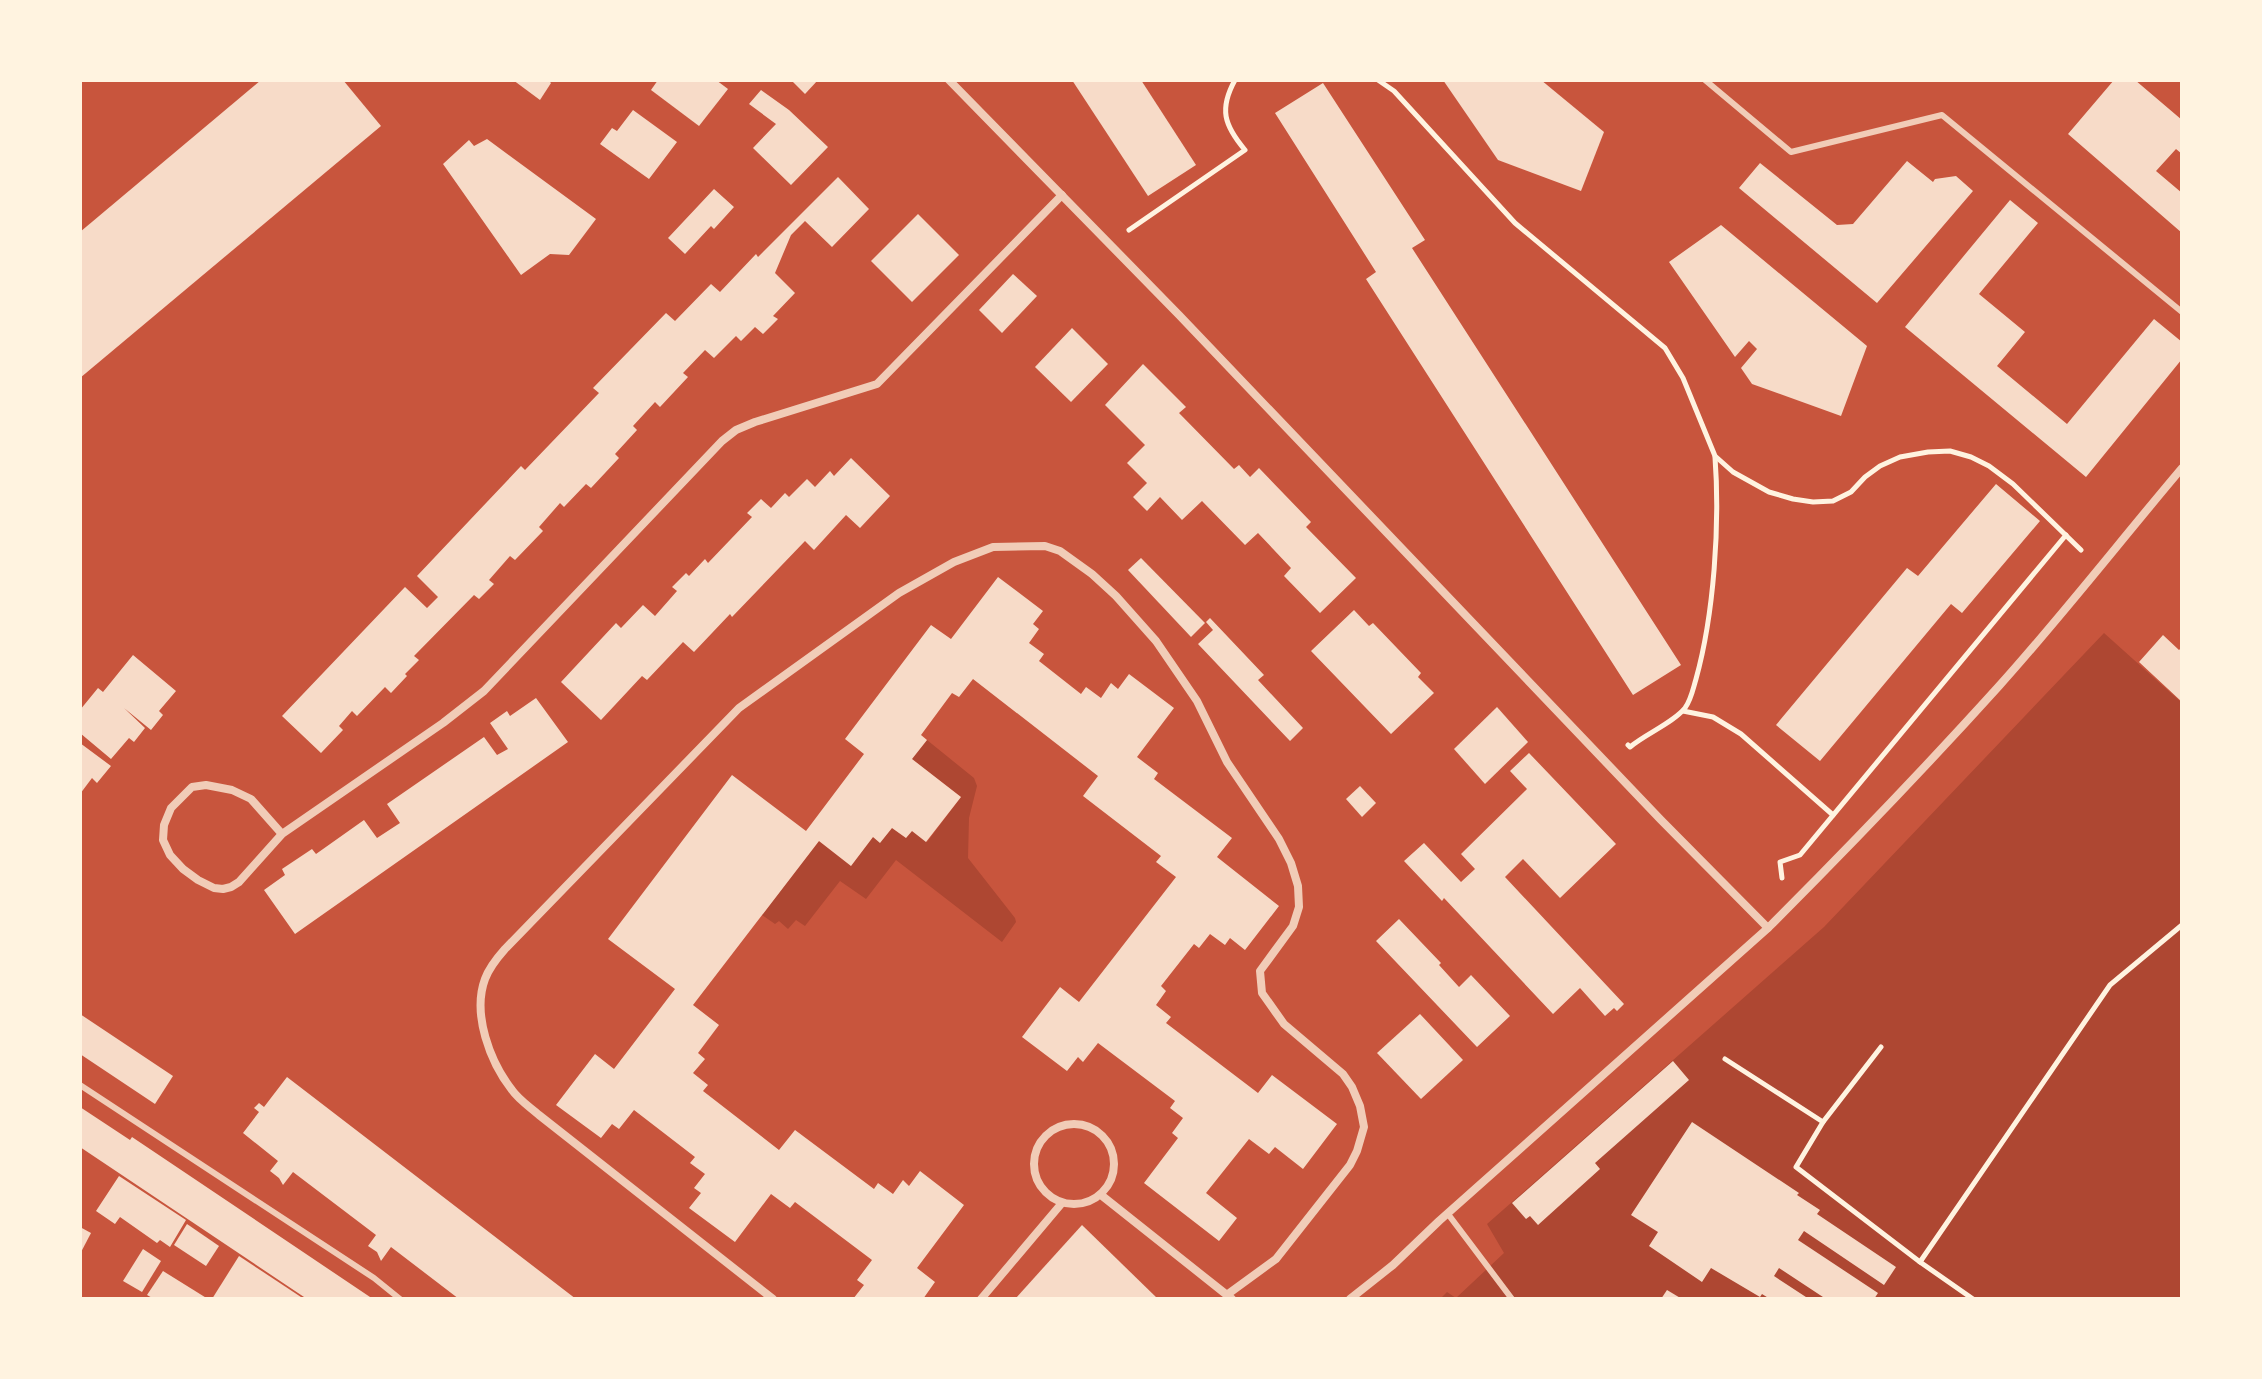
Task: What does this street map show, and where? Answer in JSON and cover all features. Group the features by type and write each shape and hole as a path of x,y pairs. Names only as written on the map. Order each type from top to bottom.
{"street":[{"path":"949,80 1768,928"},
{"path":"282,834 251,799 232,790 206,785 192,787 171,808 164,825 163,840 170,855 183,869 206,885 223,889 239,882 282,834 484,691 722,441 736,430 755,422 877,384 1062,195"},
{"path":"1350,1299 1393,1265 1768,928 1863,833 2001,684 2182,468"},
{"path":"773,1299 514,1093 491,1055 481,1008 484,982 505,949 739,708 899,593 954,562 993,547 1045,546 1060,551 1092,574 1156,641 1197,701 1227,762 1279,839 1298,886 1299,907 1293,926 1260,971 1262,993 1284,1024 1343,1074 1360,1106 1364,1127 1350,1165 1276,1259 1230,1296 1101,1195"},
{"path":"1077,1123 1101,1133 1110,1144 1114,1171 1101,1195 1076,1205 1062,1203 1041,1188 1033,1163 1042,1139 1052,1130 1064,1124 1077,1123"},
{"path":"981,1299 1062,1203"}],"lane":[{"path":"1705,80 1791,152 1942,115 2182,312"},
{"path":"80,1085 374,1278 400,1299"},
{"path":"1448,1214 1512,1299"}],"path":[{"path":"1114,249 1131,227 1245,150 1233,136 1225,118 1224,105 1235,80"},
{"path":"1378,80 1394,91 1515,223 1665,348 1683,378 1715,456 1718,493 1715,550 1703,652 1690,699 1683,711 1636,742"},
{"path":"1715,456 1733,472 1769,492 1813,502 1833,501 1851,492 1880,466 1900,457 1950,451 1971,457 2013,484 2099,567"},
{"path":"1798,898 1783,879 1780,862 1800,855 2066,535"},
{"path":"1683,711 1713,717 1741,734 1833,815"},
{"path":"1920,1262 2110,985 2182,925"},
{"path":"1881,1047 1823,1122 1796,1167 1973,1299"},
{"path":"1725,1059 1823,1122"}],"shaded area":[{"path":"2104,633 2182,703 2182,1299 1440,1299 1447,1292 1456,1298 1504,1253 1487,1224 1824,927"},
{"path":"927,740 974,778 977,786 969,818 968,858 1015,918 1016,922 1002,942 896,860 866,899 840,881 805,926 796,920 788,929 779,921 775,924 762,915 819,841 851,866 873,837 880,842 892,828 906,838 912,831 927,842 961,797 912,759"}],"building":[{"path":"261,80 343,80 381,126 80,378 80,232"},
{"path":"513,80 548,80 551,83 540,100"},
{"path":"658,80 716,80 728,89 699,126 651,90"},
{"path":"791,80 818,80 805,94"},
{"path":"1072,80 1141,80 1196,165 1148,196"},
{"path":"1443,80 1541,80 1604,132 1581,191 1498,160"},
{"path":"2114,80 2135,80 2182,120 2182,154 2176,149 2156,171 2182,193 2182,233 2068,134"},
{"path":"1323,83 1425,240 1412,248 1681,665 1633,695 1366,279 1376,272 1275,113"},
{"path":"761,90 789,110 828,147 791,185 753,148 776,124 749,104"},
{"path":"633,110 677,142 649,179 600,144 612,128 617,131"},
{"path":"487,139 596,219 569,255 550,254 521,275 443,164 469,140 474,146"},
{"path":"1907,161 1933,182 1956,176 1973,191 1877,303 1739,188 1760,163 1837,225 1853,224"},
{"path":"838,177 869,209 832,247 805,221 791,235 775,273 795,293 773,316 778,319 763,334 755,327 741,341 736,336 714,358 705,350 683,373 688,377 660,407 655,402 633,426 637,430 615,454 619,458 591,488 586,484 564,507 560,503 539,527 543,531 515,560 510,556 489,580 494,584 479,599 474,595 414,656 419,660 391,693 385,687 357,716 352,711 339,726 343,730 321,753 282,716 405,587 427,608 438,597 417,576 521,466 525,470 599,393 593,388 666,313 675,321 711,284 720,292"},
{"path":"714,189 734,207 685,254 668,238"},
{"path":"2010,200 2038,223 1979,294 2025,332 1997,366 2067,424 2154,319 2182,342 2182,359 2086,477 1905,327"},
{"path":"918,214 959,255 912,302 871,261"},
{"path":"1721,225 1867,346 1841,416 1752,384 1741,368 1757,349 1749,341 1735,357 1669,262"},
{"path":"1013,274 1037,296 1002,333 979,310"},
{"path":"1072,328 1108,364 1071,402 1035,367"},
{"path":"1143,364 1186,407 1179,413 1234,469 1239,465 1250,477 1259,468 1311,522 1306,527 1356,578 1320,613 1284,576 1291,568 1258,533 1245,545 1202,501 1182,520 1160,497 1147,511 1133,497 1147,483 1127,463 1145,445 1105,405"},
{"path":"851,458 890,496 860,528 846,515 814,550 805,541 694,652 683,642 647,680 642,676 601,720 561,682 616,623 621,628 643,605 655,616 677,591 672,587 686,573 689,576 705,559 708,563 752,517 747,513 761,499 771,508 785,493 789,497 807,479 815,487 830,471 834,476"},
{"path":"1996,484 2040,521 1962,613 1951,604 1820,761 1776,725 1907,568 1918,576"},
{"path":"1141,558 1205,623 1191,637 1128,570"},
{"path":"998,577 1043,611 1033,624 1039,629 1029,643 1044,654 1039,661 1081,694 1086,687 1101,698 1111,683 1118,689 1129,674 1174,708 1137,757 1158,773 1154,779 1232,838 1217,857 1279,906 1245,950 1230,938 1225,945 1210,934 1199,948 1194,944 1161,986 1166,991 1156,1005 1171,1017 1166,1023 1258,1093 1272,1075 1337,1124 1303,1169 1275,1147 1269,1154 1249,1139 1206,1193 1237,1218 1219,1241 1144,1183 1178,1138 1172,1133 1183,1118 1170,1108 1175,1101 1098,1043 1083,1062 1078,1057 1067,1071 1022,1037 1060,987 1079,1002 1176,877 1156,862 1161,856 1083,796 1098,776 973,679 959,697 952,693 921,735 927,740 912,759 961,797 926,842 912,831 906,838 892,828 880,843 873,837 851,866 819,841 693,1005 719,1025 698,1053 705,1059 693,1073 708,1085 703,1091 779,1150 795,1130 874,1189 878,1183 893,1194 903,1180 909,1186 920,1171 964,1205 917,1268 935,1282 923,1299 853,1299 864,1285 857,1280 872,1260 795,1202 790,1208 771,1194 735,1242 689,1208 701,1193 694,1188 705,1174 690,1163 695,1157 634,1110 619,1129 612,1124 601,1138 556,1105 595,1054 614,1069 675,989 608,939 732,775 806,831 864,754 845,739 931,625 951,639"},
{"path":"1354,610 1369,626 1373,623 1421,673 1418,677 1434,693 1391,734 1311,651"},
{"path":"1210,618 1264,675 1258,680 1303,728 1290,741 1198,644 1213,630 1206,622"},
{"path":"2163,635 2179,650 2182,647 2182,702 2139,662"},
{"path":"133,655 176,691 159,711 163,715 151,730 124,708 145,728 134,742 129,738 111,759 80,733 80,710 98,688 103,692"},
{"path":"536,698 568,742 295,934 264,890 285,875 282,869 312,849 316,854 364,820 377,838 400,823 387,804 484,737 497,755 508,749 490,723 507,711 510,716"},
{"path":"1497,707 1528,742 1485,784 1454,749"},
{"path":"80,743 111,766 97,783 92,778 80,794"},
{"path":"1529,753 1616,844 1560,898 1523,859 1505,877 1624,1004 1605,1016 1580,988 1553,1014 1444,898 1442,901 1404,861 1424,843 1461,882 1475,869 1461,854 1527,789 1510,771"},
{"path":"1360,786 1376,803 1362,817 1346,799"},
{"path":"1399,919 1459,987 1471,975 1510,1016 1477,1047 1376,941"},
{"path":"80,1014 173,1076 155,1104 80,1054"},
{"path":"1420,1014 1463,1060 1421,1099 1377,1053"},
{"path":"1673,1061 1689,1080 1595,1163 1600,1169 1538,1225 1530,1216 1526,1219 1512,1203"},
{"path":"287,1077 576,1299 459,1299 391,1247 381,1261 377,1252 368,1246 376,1235 293,1172 283,1185 270,1171 278,1161 243,1133 259,1112 254,1108 259,1103 264,1107"},
{"path":"80,1107 130,1140 132,1137 373,1299 307,1299 80,1147"},
{"path":"1692,1122 1799,1193 1797,1195 1820,1210 1817,1214 1896,1267 1884,1285 1804,1231 1798,1240 1878,1293 1874,1299 1826,1299 1779,1268 1774,1276 1809,1299 1770,1299 1762,1294 1760,1297 1711,1268 1702,1282 1649,1246 1658,1232 1631,1215"},
{"path":"119,1176 186,1220 170,1247 160,1240 157,1243 120,1217 115,1224 96,1211"},
{"path":"187,1224 219,1246 206,1266 174,1245"},
{"path":"1082,1225 1158,1299 1015,1299"},
{"path":"80,1227 91,1233 80,1254"},
{"path":"143,1249 161,1261 142,1292 123,1281"},
{"path":"239,1256 304,1299 212,1299"},
{"path":"163,1271 208,1299 154,1299 147,1295"},
{"path":"1667,1290 1682,1299 1661,1299"}]}
